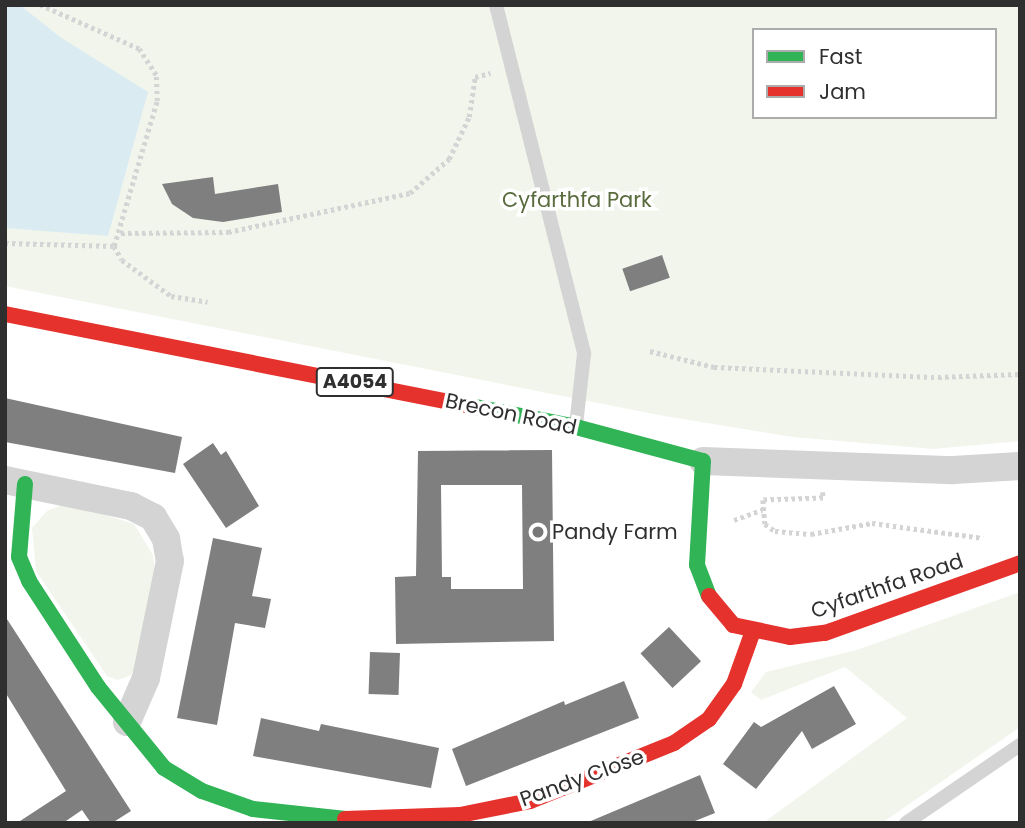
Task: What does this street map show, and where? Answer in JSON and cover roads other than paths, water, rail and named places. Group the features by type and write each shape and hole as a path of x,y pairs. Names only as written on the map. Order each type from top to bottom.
{"main road":[{"name":"Brecon Road","path":"5,314 576,427 703,461"},
{"name":"Cyfarthfa Road","path":"703,461 697,565 709,596 733,625 790,637 825,633 1020,563"},
{"name":"Pandy Close","path":"15,482 19,557 29,581 127,722 164,768 202,791 253,809 324,819 460,815 530,801 674,743 718,707 750,650 753,631"}],"street":[{"name":"Brecon Road","path":"703,461 953,470 1020,466"},
{"name":"Pandy Close","path":"15,482 131,506 153,517 166,539 170,561 146,678 127,722"}],"lane":[{"path":"496,5 584,354 576,427"},
{"path":"906,823 1020,746"}],"place":[{"name":"Pandy Farm","path":"538,532"}],"park label":[{"name":"Cyfarthfa Park","path":"577,200"}]}
